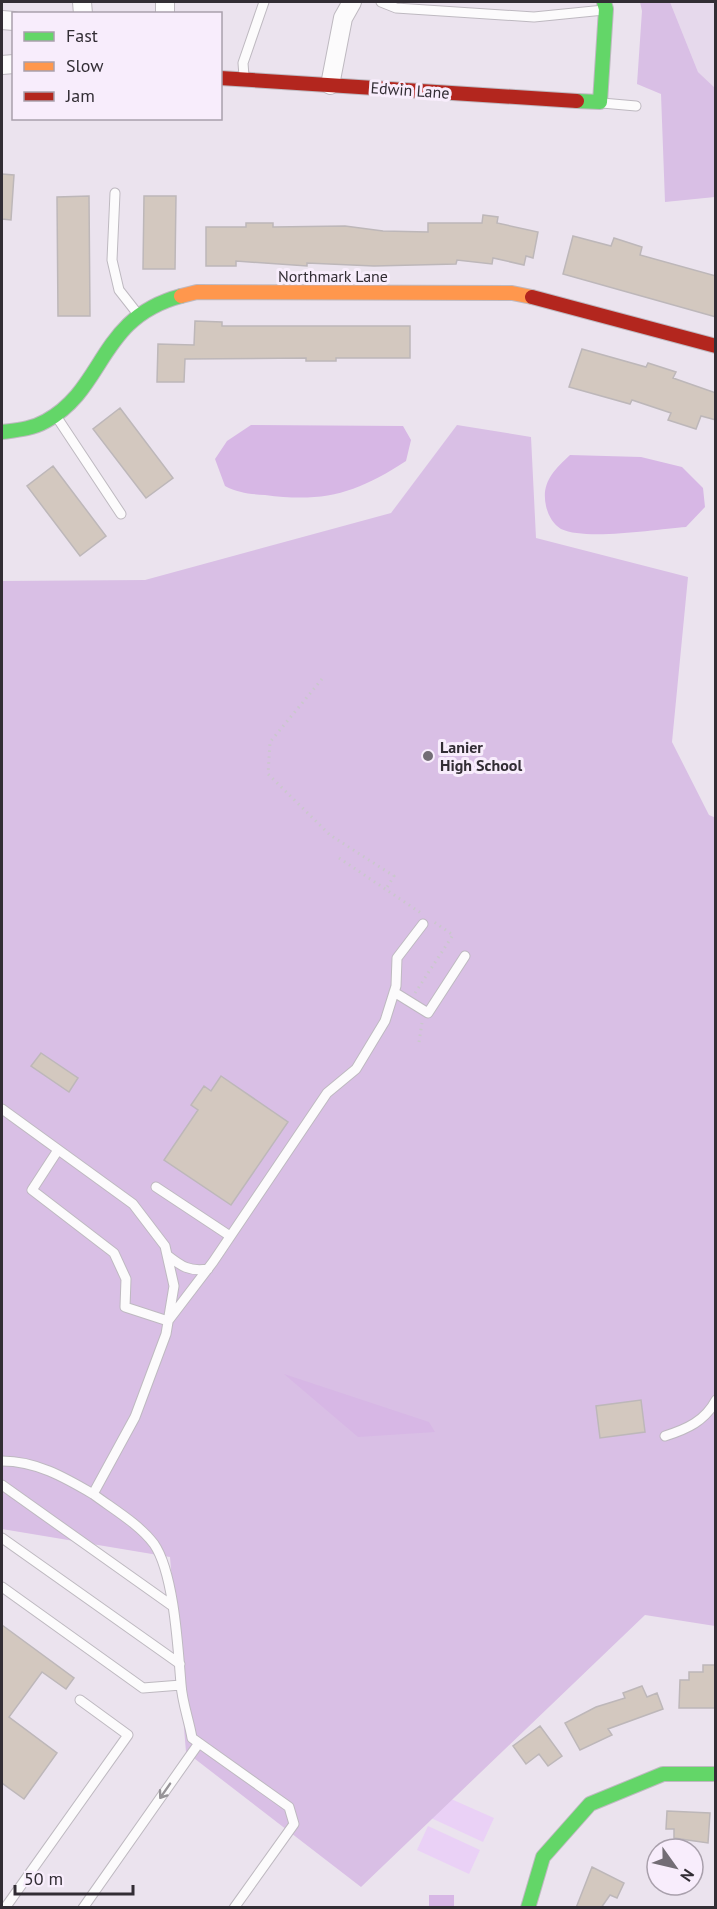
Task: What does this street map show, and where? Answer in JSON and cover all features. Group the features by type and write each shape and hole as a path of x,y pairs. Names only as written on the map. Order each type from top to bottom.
{"street":[{"path":"330,85 343,18 352,2"},
{"path":"600,102 605,5"},
{"name":"Edwin Lane","path":"222,78 600,102"},
{"name":"Northmark Lane","path":"2,432 38,426 63,411 130,321 156,302 197,292 512,293 554,302 716,346"},
{"path":"528,1908 543,1857 590,1804 663,1774 716,1774"}],"lane":[{"path":"244,79 243,63 264,2"},
{"path":"381,2 396,8 534,17 605,5"},
{"path":"600,102 636,106"},
{"path":"115,193 111,260 119,290 138,315"},
{"path":"56,416 121,514"},
{"path":"168,1321 208,1269 327,1093 356,1069 385,1021 394,992 397,958 423,924"},
{"path":"394,992 428,1013 465,956"},
{"path":"2,1109 134,1204 165,1246 167,1254 174,1286 168,1321 135,1417 93,1494"},
{"path":"58,1150 32,1190 114,1253 126,1279 125,1307 168,1321"},
{"path":"156,1187 230,1236"},
{"path":"167,1254 180,1266 193,1271 208,1269"},
{"path":"665,1436 685,1430 701,1420 716,1400"},
{"path":"2,1461 24,1461 62,1475 93,1494 127,1519 153,1543 165,1563 181,1685 192,1738 289,1807 294,1824 234,1908"},
{"path":"2,1485 171,1605"},
{"path":"2,1538 180,1664"},
{"path":"2,1587 143,1688 181,1685"},
{"path":"5,1908 128,1735 80,1700"},
{"path":"83,1908 199,1743"}],"path":[{"path":"322,679 270,742 268,774 330,835 394,876 386,889"}],"shaded area":[{"path":"640,2 670,2 698,72 715,88 715,197 665,202 661,94 637,84 642,11"},
{"path":"670,2 715,2 715,88 698,72"},
{"path":"251,425 403,426 411,440 406,461 372,481 339,493 323,496 286,497 244,493 225,486 215,459 227,441"},
{"path":"457,425 531,437 536,538 688,577 672,742 709,815 716,818 715,1626 645,1615 361,1887 186,1752 170,1557 2,1529 2,581 145,580 391,513"},
{"path":"570,455 641,457 682,467 703,488 705,507 686,527 604,534 587,534 561,529 548,513 545,491 558,466"},
{"path":"284,1374 429,1422 435,1432 358,1437"},
{"path":"442,1795 494,1818 483,1842 431,1818"},
{"path":"428,1826 480,1850 469,1874 417,1850"},
{"path":"429,1895 454,1895 454,1907 429,1907"}],"building":[{"path":"2,174 14,175 11,220 2,219"},
{"path":"89,196 90,316 58,316 57,197"},
{"path":"144,196 176,196 175,269 143,269"},
{"path":"483,215 498,217 497,223 538,232 533,258 526,256 524,265 493,258 492,264 457,260 456,264 374,266 307,263 307,266 236,261 236,266 206,266 206,227 246,227 246,223 273,223 273,227 345,226 383,231 428,232 428,223 482,223"},
{"path":"573,236 611,246 614,238 642,247 640,255 716,276 716,317 563,274"},
{"path":"195,321 222,322 222,326 410,326 410,358 336,358 336,361 306,361 306,358 185,359 184,382 157,382 158,344 194,345"},
{"path":"582,349 646,367 648,363 676,372 673,378 716,393 716,420 701,416 696,429 668,420 671,413 632,400 630,404 569,387"},
{"path":"120,408 173,478 146,498 93,429"},
{"path":"53,466 106,536 80,556 27,486"},
{"path":"41,1053 78,1078 69,1092 31,1066"},
{"path":"221,1076 288,1122 231,1205 164,1160 198,1110 191,1105 204,1086 211,1091"},
{"path":"641,1400 645,1432 600,1438 596,1406"},
{"path":"2,1625 74,1678 66,1689 42,1672 9,1717 57,1753 24,1799 2,1783"},
{"path":"703,1665 716,1665 716,1708 679,1708 680,1680 689,1680 689,1672 703,1672"},
{"path":"642,1686 647,1697 657,1693 663,1709 608,1729 612,1735 580,1750 565,1723 596,1707 625,1698 623,1693"},
{"path":"540,1726 562,1756 548,1766 539,1754 526,1764 513,1746"},
{"path":"667,1811 710,1813 708,1843 705,1843 705,1837 674,1837 674,1829 666,1829"},
{"path":"592,1867 624,1883 617,1898 610,1895 601,1908 576,1908"}],"traffic: fast":[{"path":"577,101 600,102 606,9 604,2"},
{"path":"2,432 35,426 66,407 81,391 105,354 133,320 154,306 181,296"},
{"path":"528,1908 543,1857 590,1804 663,1774 716,1774"}],"traffic: slow":[{"path":"181,296 197,292 512,293 532,297"}],"traffic: jam":[{"path":"222,78 577,101"},
{"path":"532,297 716,346"}],"place":[{"name":"Lanier High School","path":"428,756"}]}
